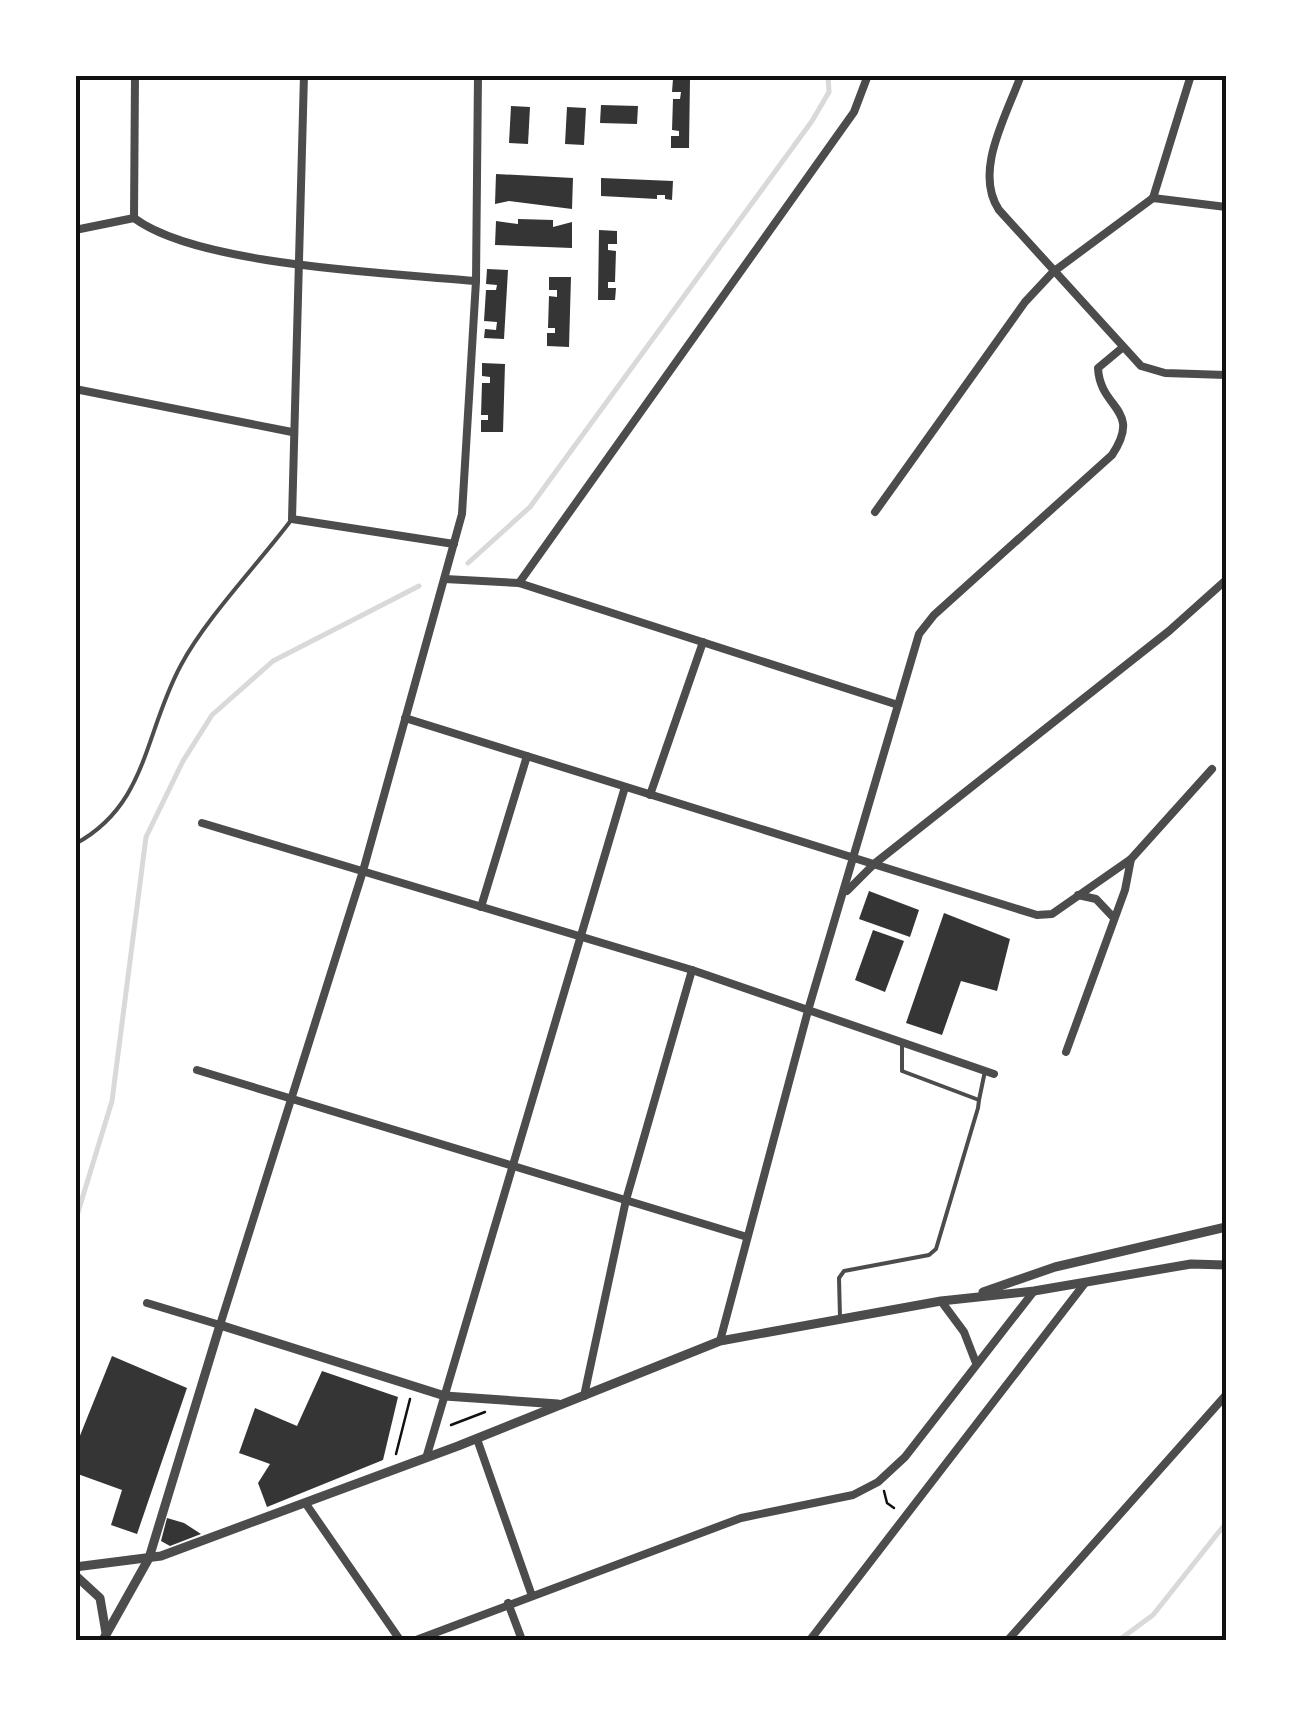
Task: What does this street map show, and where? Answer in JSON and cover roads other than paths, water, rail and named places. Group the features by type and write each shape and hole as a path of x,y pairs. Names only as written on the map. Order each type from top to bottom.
{"street":[{"path":"134,218 135,75"},
{"path":"304,75 292,519 454,544"},
{"path":"104,1638 149,1558 363,871 462,514 476,281 478,75"},
{"path":"518,583 854,112 868,75"},
{"path":"1021,75 987,172 988,194 1053,272 1142,366 1165,373 1226,375"},
{"path":"875,512 1026,302 1053,272 1153,198 1191,75"},
{"path":"1153,198 1226,207"},
{"path":"75,230 134,218 155,234 301,265 476,281"},
{"path":"720,1342 809,1008 845,894 895,704 919,634 934,615 1112,455 1124,436 1125,419 1098,383 1098,368 1122,348"},
{"path":"75,388 292,432"},
{"path":"445,579 518,583 895,704"},
{"path":"845,894 874,864 1168,631 1226,580"},
{"path":"650,794 703,642"},
{"path":"405,718 1036,915 1052,914 1131,860 1212,769"},
{"path":"480,907 527,756"},
{"path":"427,1455 624,787"},
{"path":"202,822 692,970 989,1072"},
{"path":"1066,1052 1131,860"},
{"path":"1078,895 1096,898 1114,918"},
{"path":"584,1396 626,1200 692,970"},
{"path":"198,1070 747,1237"},
{"path":"967,1297 1055,1267 1226,1227"},
{"path":"75,1567 149,1558 306,1504 720,1342 941,1301 1034,1291 1191,1264 1226,1264"},
{"path":"416,1640 741,1518 853,1495 879,1481 904,1457 1055,1267"},
{"path":"810,1640 1084,1283"},
{"path":"941,1301 964,1332 976,1363"},
{"path":"147,1302 445,1396 516,1404 566,1404"},
{"path":"1008,1640 1226,1395"},
{"path":"477,1439 531,1594"},
{"path":"306,1504 400,1640"},
{"path":"75,1575 100,1598 104,1638"},
{"path":"508,1603 522,1640"}],"lane":[{"path":"75,844 103,829 132,794 153,728 182,663 292,519"},
{"path":"902,1042 902,1070 979,1100"},
{"path":"840,1317 839,1278 844,1271 929,1255 936,1249 989,1072"}],"waterway":[{"path":"468,563 530,507 812,121 829,92 828,75"},
{"path":"75,1222 112,1101 146,837 183,761 212,715 273,661 419,586"},
{"path":"1119,1640 1153,1615 1226,1523"}]}
